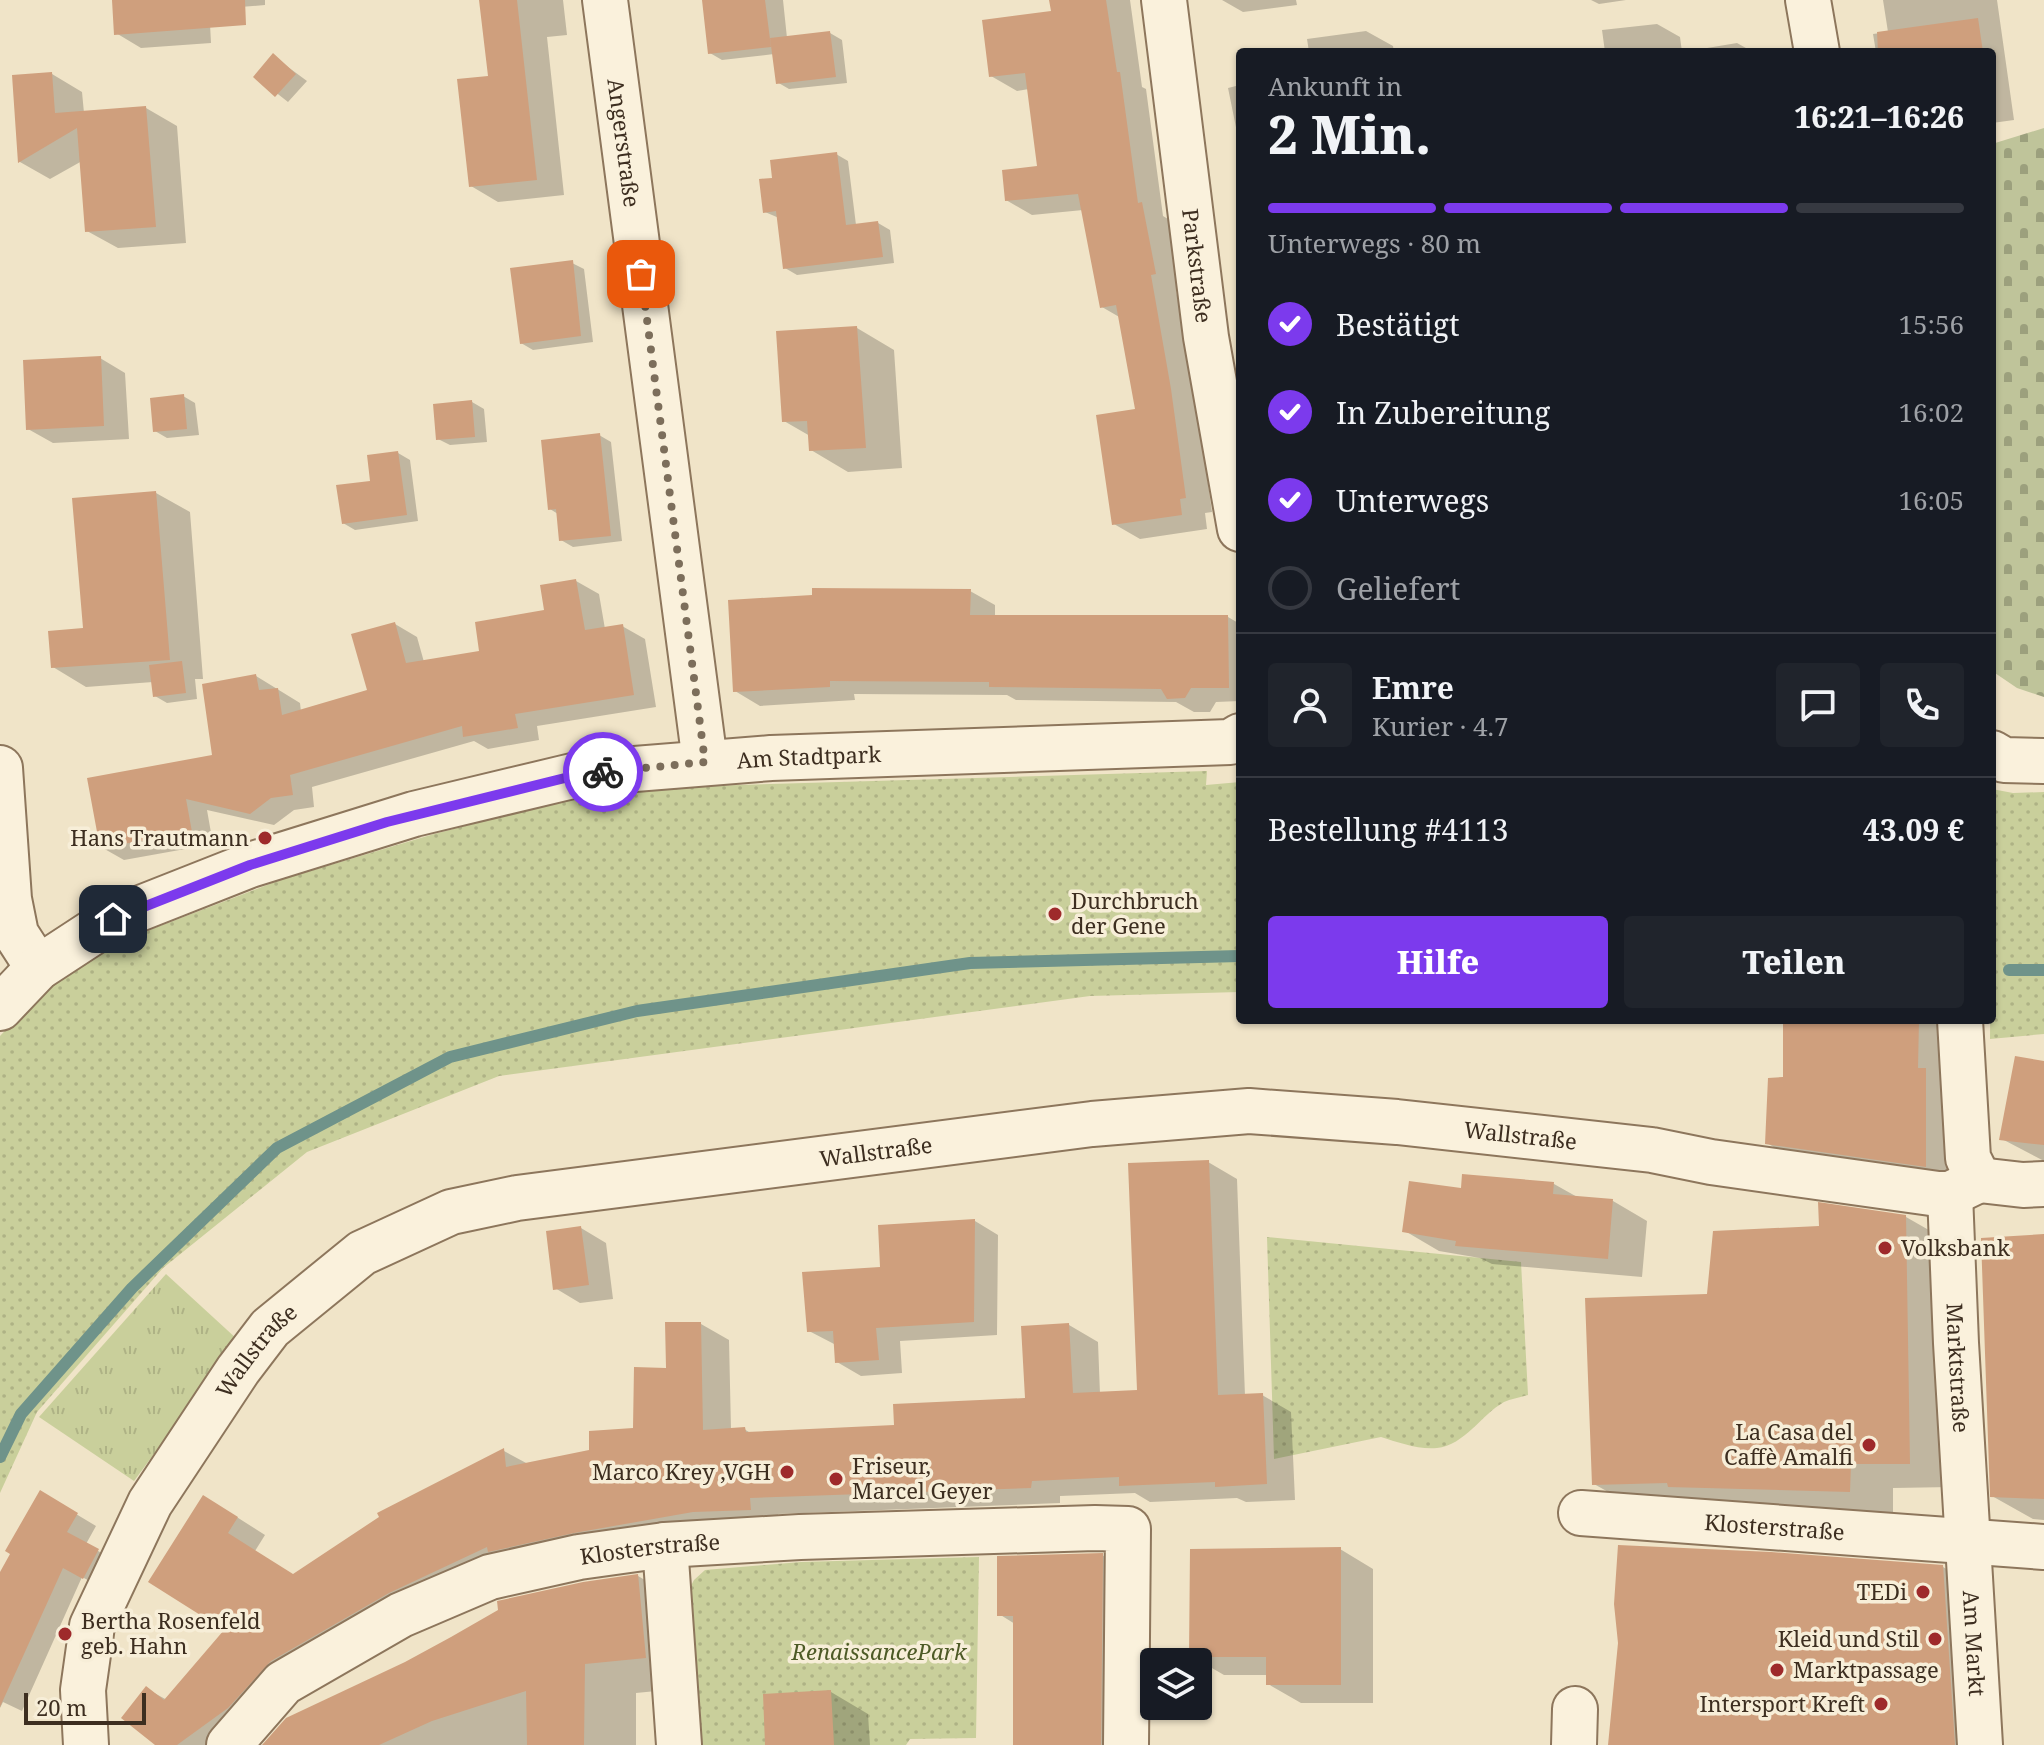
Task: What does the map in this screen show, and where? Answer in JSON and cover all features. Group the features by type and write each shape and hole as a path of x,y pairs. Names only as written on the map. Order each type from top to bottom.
{"street":[{"name":"Angerstraße","path":"605,0 705,762"},
{"name":"Parkstraße","path":"1164,0 1206,337 1236,506"},
{"path":"1808,0 1816,48"},
{"name":"Am Stadtpark","path":"0,1008 38,968 113,919 250,865 414,814 585,773 705,762 1230,742 1236,738"},
{"path":"1996,755 2004,760 2044,761"},
{"path":"0,768 9,899 16,934 38,968"},
{"name":"Marktstraße","path":"1960,1024 1968,1158 1956,1343 1970,1540"},
{"name":"Wallstraße","path":"86,1745 83,1690 92,1626 150,1503 238,1370 270,1328 362,1253 451,1212 517,1198 1092,1124 1249,1111 1397,1122 1652,1150 1711,1162 1964,1187 2044,1184"},
{"name":"Klosterstraße","path":"1581,1513 2044,1547"},
{"name":"Klosterstraße","path":"229,1745 283,1683 401,1615 490,1577 579,1557 665,1545 800,1537 1112,1528 1126,1745"},
{"name":"Am Markt","path":"1970,1540 1980,1745"},
{"path":"665,1545 679,1745"}],"green space":[{"path":"2044,128 2044,697 2017,688 1996,674 1996,143"},
{"path":"1207,771 1206,785 1236,782 1236,992 1090,996 499,1076 307,1152 163,1268 37,1412 0,1493 0,1036 44,989 90,958 152,929 280,880 434,834 578,797 617,791"},
{"path":"1996,790 2013,793 2044,792 2044,1034 1990,1039 1990,1024 1996,1024"},
{"path":"1267,1237 1521,1262 1528,1395 1504,1402 1464,1436 1447,1446 1423,1448 1381,1437 1274,1459"},
{"path":"166,1274 238,1340 134,1481 39,1417"},
{"name":"RenaissancePark","path":"979,1557 976,1738 910,1739 906,1745 694,1745 683,1601 694,1580 705,1570 801,1562"}],"building":[{"path":"112,0 245,0 246,25 114,35"},
{"path":"479,0 517,0 537,180 469,187 457,79 488,76"},
{"path":"702,0 765,0 771,47 708,54"},
{"path":"1049,0 1106,0 1117,72 1120,72 1138,203 1142,202 1156,274 1151,275 1186,498 1180,499 1182,515 1112,525 1096,415 1135,409 1116,305 1100,308 1078,194 1005,201 1002,170 1037,166 1025,73 989,77 982,20 1051,11"},
{"path":"1978,18 1982,48 1878,48 1877,32"},
{"path":"830,31 836,77 776,84 770,38"},
{"path":"273,53 296,74 275,97 253,77"},
{"path":"52,72 55,113 146,106 156,227 85,232 77,128 18,163 12,75"},
{"path":"837,152 846,225 878,221 883,257 783,269 776,211 763,213 759,179 772,178 770,160"},
{"path":"573,260 581,336 520,344 510,268"},
{"path":"857,326 866,448 809,451 807,421 782,422 776,331"},
{"path":"101,356 104,426 26,430 23,360"},
{"path":"184,394 187,429 153,432 150,398"},
{"path":"472,400 475,437 436,440 433,404"},
{"path":"600,433 611,536 559,541 556,509 548,510 541,440"},
{"path":"398,451 407,515 342,524 336,485 370,481 367,455"},
{"path":"156,491 170,660 51,668 48,631 83,628 72,498"},
{"path":"576,579 585,630 623,624 634,695 515,714 518,728 463,737 462,726 290,775 293,795 271,798 250,814 186,799 192,832 100,848 87,778 212,755 202,684 256,674 259,690 278,688 282,715 367,690 351,634 395,622 406,663 479,651 475,622 544,610 540,585"},
{"path":"812,588 971,589 970,615 1228,615 1229,688 1191,688 1185,698 1167,699 1161,689 989,687 989,682 830,681 830,687 733,692 728,600 812,595"},
{"path":"182,661 186,693 153,697 149,665"},
{"path":"1783,1024 1919,1024 1918,1068 1926,1068 1926,1167 1765,1144 1768,1078 1783,1077"},
{"path":"2015,1056 2044,1061 2044,1145 1999,1140"},
{"path":"1209,1160 1218,1395 1263,1393 1267,1484 1215,1487 1215,1482 1119,1486 1119,1477 1032,1481 1031,1488 750,1498 751,1510 693,1512 488,1552 487,1547 389,1593 271,1661 228,1708 177,1745 155,1745 121,1718 146,1686 164,1700 224,1630 148,1582 203,1495 238,1517 228,1533 293,1574 379,1517 377,1513 504,1448 506,1467 589,1450 589,1431 633,1428 634,1367 666,1368 665,1322 701,1322 703,1430 745,1427 746,1432 894,1425 893,1404 1025,1398 1021,1326 1069,1323 1073,1393 1137,1390 1128,1163"},
{"path":"1462,1174 1554,1182 1553,1194 1613,1199 1608,1259 1455,1246 1456,1241 1402,1232 1409,1181 1461,1188"},
{"path":"1818,1202 1906,1215 1910,1464 1851,1464 1850,1492 1668,1487 1667,1483 1592,1485 1585,1298 1707,1294 1713,1231 1819,1226"},
{"path":"975,1219 974,1322 876,1328 879,1360 835,1363 833,1331 807,1332 802,1272 880,1267 878,1225"},
{"path":"581,1226 589,1285 553,1290 546,1231"},
{"path":"2044,1234 2044,1499 1990,1497 1981,1238"},
{"path":"40,1490 78,1513 67,1532 99,1549 83,1579 63,1568 0,1707 0,1572 10,1554 5,1551"},
{"path":"1618,1545 1771,1552 1943,1565 1955,1745 1608,1745 1618,1643 1614,1604"},
{"path":"1341,1547 1341,1685 1266,1685 1266,1657 1212,1657 1212,1648 1189,1648 1190,1549"},
{"path":"1103,1553 1101,1745 1013,1745 1013,1616 997,1616 997,1556"},
{"path":"638,1574 646,1658 585,1664 584,1745 527,1745 526,1691 432,1721 379,1745 262,1745 286,1718 451,1637 498,1610 497,1601 583,1582"},
{"path":"831,1690 834,1745 765,1745 763,1694"}],"waterway":[{"path":"0,1457 21,1414 132,1288 277,1148 450,1057 637,1011 970,963 1236,956"},
{"path":"2009,970 2044,970"}],"way so far":[{"path":"603,772 705,762 641,274"}],"place":[{"name":"Hans Trautmann","path":"265,838"},
{"name":"Durchbruch der Gene","path":"1055,914"},
{"name":"Volksbank","path":"1885,1248"},
{"name":"La Casa del Caffè Amalfi","path":"1869,1445"},
{"name":"Marco Krey ,VGH","path":"787,1472"},
{"name":"Friseur, Marcel Geyer","path":"836,1479"},
{"name":"TEDi","path":"1923,1592"},
{"name":"Bertha Rosenfeld geb. Hahn","path":"65,1634"},
{"name":"Kleid und Stil","path":"1935,1639"},
{"name":"Marktpassage","path":"1777,1670"},
{"name":"Intersport Kreft","path":"1881,1704"}],"route":[{"path":"113,919 250,865 414,814 585,773 603,772"}]}
